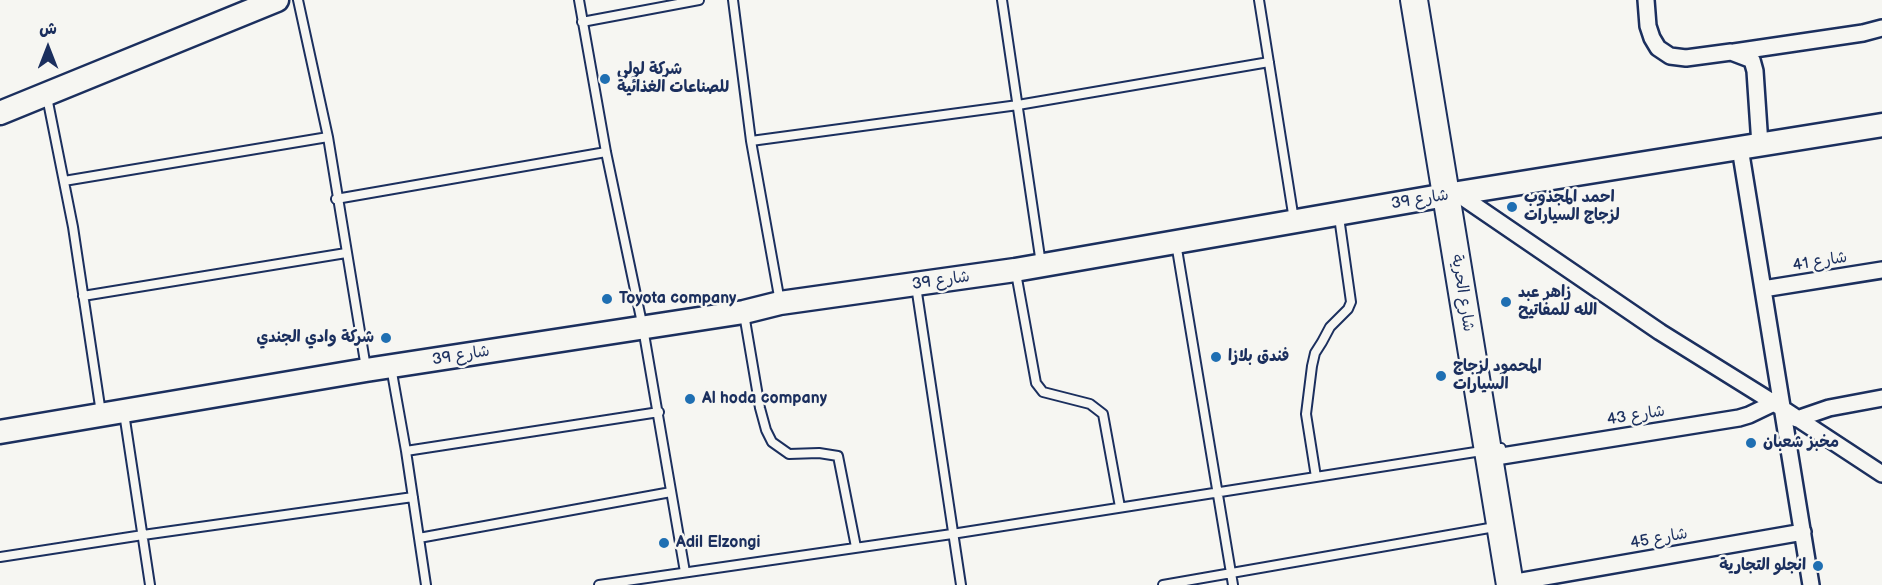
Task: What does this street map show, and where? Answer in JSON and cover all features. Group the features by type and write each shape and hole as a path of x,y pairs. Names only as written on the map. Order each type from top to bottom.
{"main road":[{"name":"شارع الحرية","path":"1414,0 1452,195 1485,346 1497,452 1518,584"},
{"name":"شارع الحرية","path":"1430,0 1452,195"},
{"name":"شارع الحرية","path":"1497,452 1500,526 1518,584"}],"street":[{"path":"0,113 277,0"},
{"path":"1646,0 1648,26 1658,48 1670,56 1686,58 1863,33 1882,28"},
{"path":"1731,52 1752,60 1755,71 1750,147 1763,289 1779,406 1811,585"},
{"name":"شارع 39","path":"0,432 366,370 744,312 780,303 1041,266 1339,213 1882,125"},
{"path":"1452,195 1882,474"},
{"name":"شارع 41","path":"1763,289 1882,270"},
{"path":"1797,419 1829,408 1882,398"},
{"name":"شارع 43","path":"1497,452 1740,418 1779,406"},
{"name":"شارع 45","path":"1518,584 1803,532"}],"lane":[{"path":"298,0 328,137 336,199 366,370"},
{"path":"579,0 606,152 659,412 685,572"},
{"path":"582,22 699,0"},
{"path":"733,0 751,141 780,303"},
{"path":"1002,0 1041,266"},
{"path":"1259,0 1294,222"},
{"path":"751,141 1018,105 1269,62"},
{"path":"47,94 73,227 83,296 143,535 150,585"},
{"path":"64,181 328,137"},
{"path":"336,199 606,152"},
{"path":"1316,477 1306,414 1312,366 1315,352 1330,327 1348,309 1351,302 1339,213"},
{"path":"1176,241 1233,585"},
{"path":"83,296 346,253"},
{"path":"1015,270 1036,383 1042,392 1090,404 1103,414 1120,507"},
{"path":"915,284 960,585"},
{"path":"744,312 760,408 766,430 772,442 789,454 819,453 838,456 856,547"},
{"path":"391,367 426,585"},
{"path":"406,450 659,412"},
{"path":"599,585 1497,452"},
{"path":"419,538 671,492"},
{"path":"0,557 413,497"},
{"path":"1162,585 1500,526"}],"place":[{"name":"شركة لولي للصناعات الغذائية","path":"605,79"},
{"name":"احمد المجذوب لزجاج السيارات","path":"1512,207"},
{"name":"Toyota company","path":"607,299"},
{"name":"زاهر عبد الله للمفاتيح","path":"1506,302"},
{"name":"شركة وادي الجندي","path":"386,338"},
{"name":"فندق بلازا","path":"1216,357"},
{"name":"المحمود لزجاج السيارات","path":"1441,376"},
{"name":"Al hoda company","path":"690,399"},
{"name":"مخبز شعبان","path":"1751,443"},
{"name":"Adil Elzongi","path":"664,543"},
{"name":"انجلو التجارية","path":"1818,566"}]}
